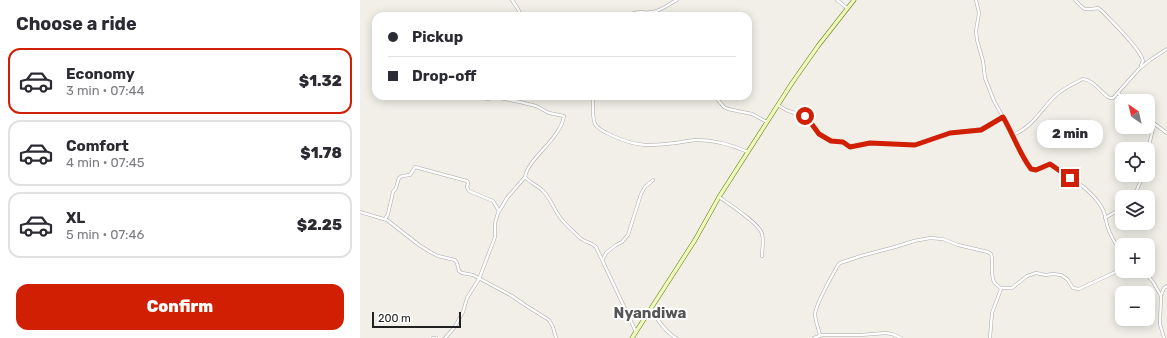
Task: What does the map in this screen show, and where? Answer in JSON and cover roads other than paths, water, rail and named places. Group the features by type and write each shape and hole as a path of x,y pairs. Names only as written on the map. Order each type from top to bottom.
{"street":[{"path":"512,0 519,12"},
{"path":"637,12 653,12 677,0"},
{"path":"837,0 847,8"},
{"path":"632,338 695,240 719,197 778,105 809,58 854,0"},
{"path":"976,0 979,13 976,31 977,40 986,80 994,101 1012,133 1022,155 1031,169 1036,170 1048,164 1053,165 1090,192 1100,205 1109,231 1115,242"},
{"path":"1012,133 1017,133 1024,129 1041,113 1054,96 1083,79 1093,83 1108,98 1113,98 1142,63 1142,58 1135,48 1099,9 1086,10 1075,0"},
{"path":"1138,69 1167,49"},
{"path":"445,338 454,328 463,312 467,298 479,279 495,237 495,223 499,211 507,198 525,177 530,166 556,134 561,126 564,116 549,113 536,106 510,100"},
{"path":"593,100 595,124 601,130 621,140 651,146 689,140 711,141 748,152"},
{"path":"718,100 728,110 752,114 767,122"},
{"path":"778,105 786,110 806,117 818,133 827,139 843,142 850,147 870,143 915,145 950,133 981,130 1003,117"},
{"path":"1155,125 1167,133"},
{"path":"385,219 388,214 393,192 399,178 410,175 415,167 467,181 469,191 493,201 499,211"},
{"path":"525,177 545,193 559,216 577,236 592,243 596,247 636,332"},
{"path":"603,262 603,257 606,253 622,242 629,233 641,194 653,180"},
{"path":"719,197 753,222 760,230 762,235 762,256"},
{"path":"360,212 385,219 432,253 454,260 457,263 459,271 462,273 473,276 512,296 549,320 553,326 556,338"},
{"path":"1105,218 1115,212"},
{"path":"820,336 815,314 816,310 838,265 845,260 914,241 936,238 943,239 958,245 990,253 992,257 993,279 1001,288 1012,288 1027,276 1036,273 1061,275 1066,278 1073,288 1079,289 1115,272"},
{"path":"1150,278 1160,296"},
{"path":"1164,338 1160,324 1160,296 1164,288 1167,286"},
{"path":"990,338 992,313 1001,288"},
{"path":"650,308 670,334 676,338"},
{"path":"814,338 820,336 886,333 901,338"}],"district":[{"name":"Nyandiwa","path":"650,313"}]}
